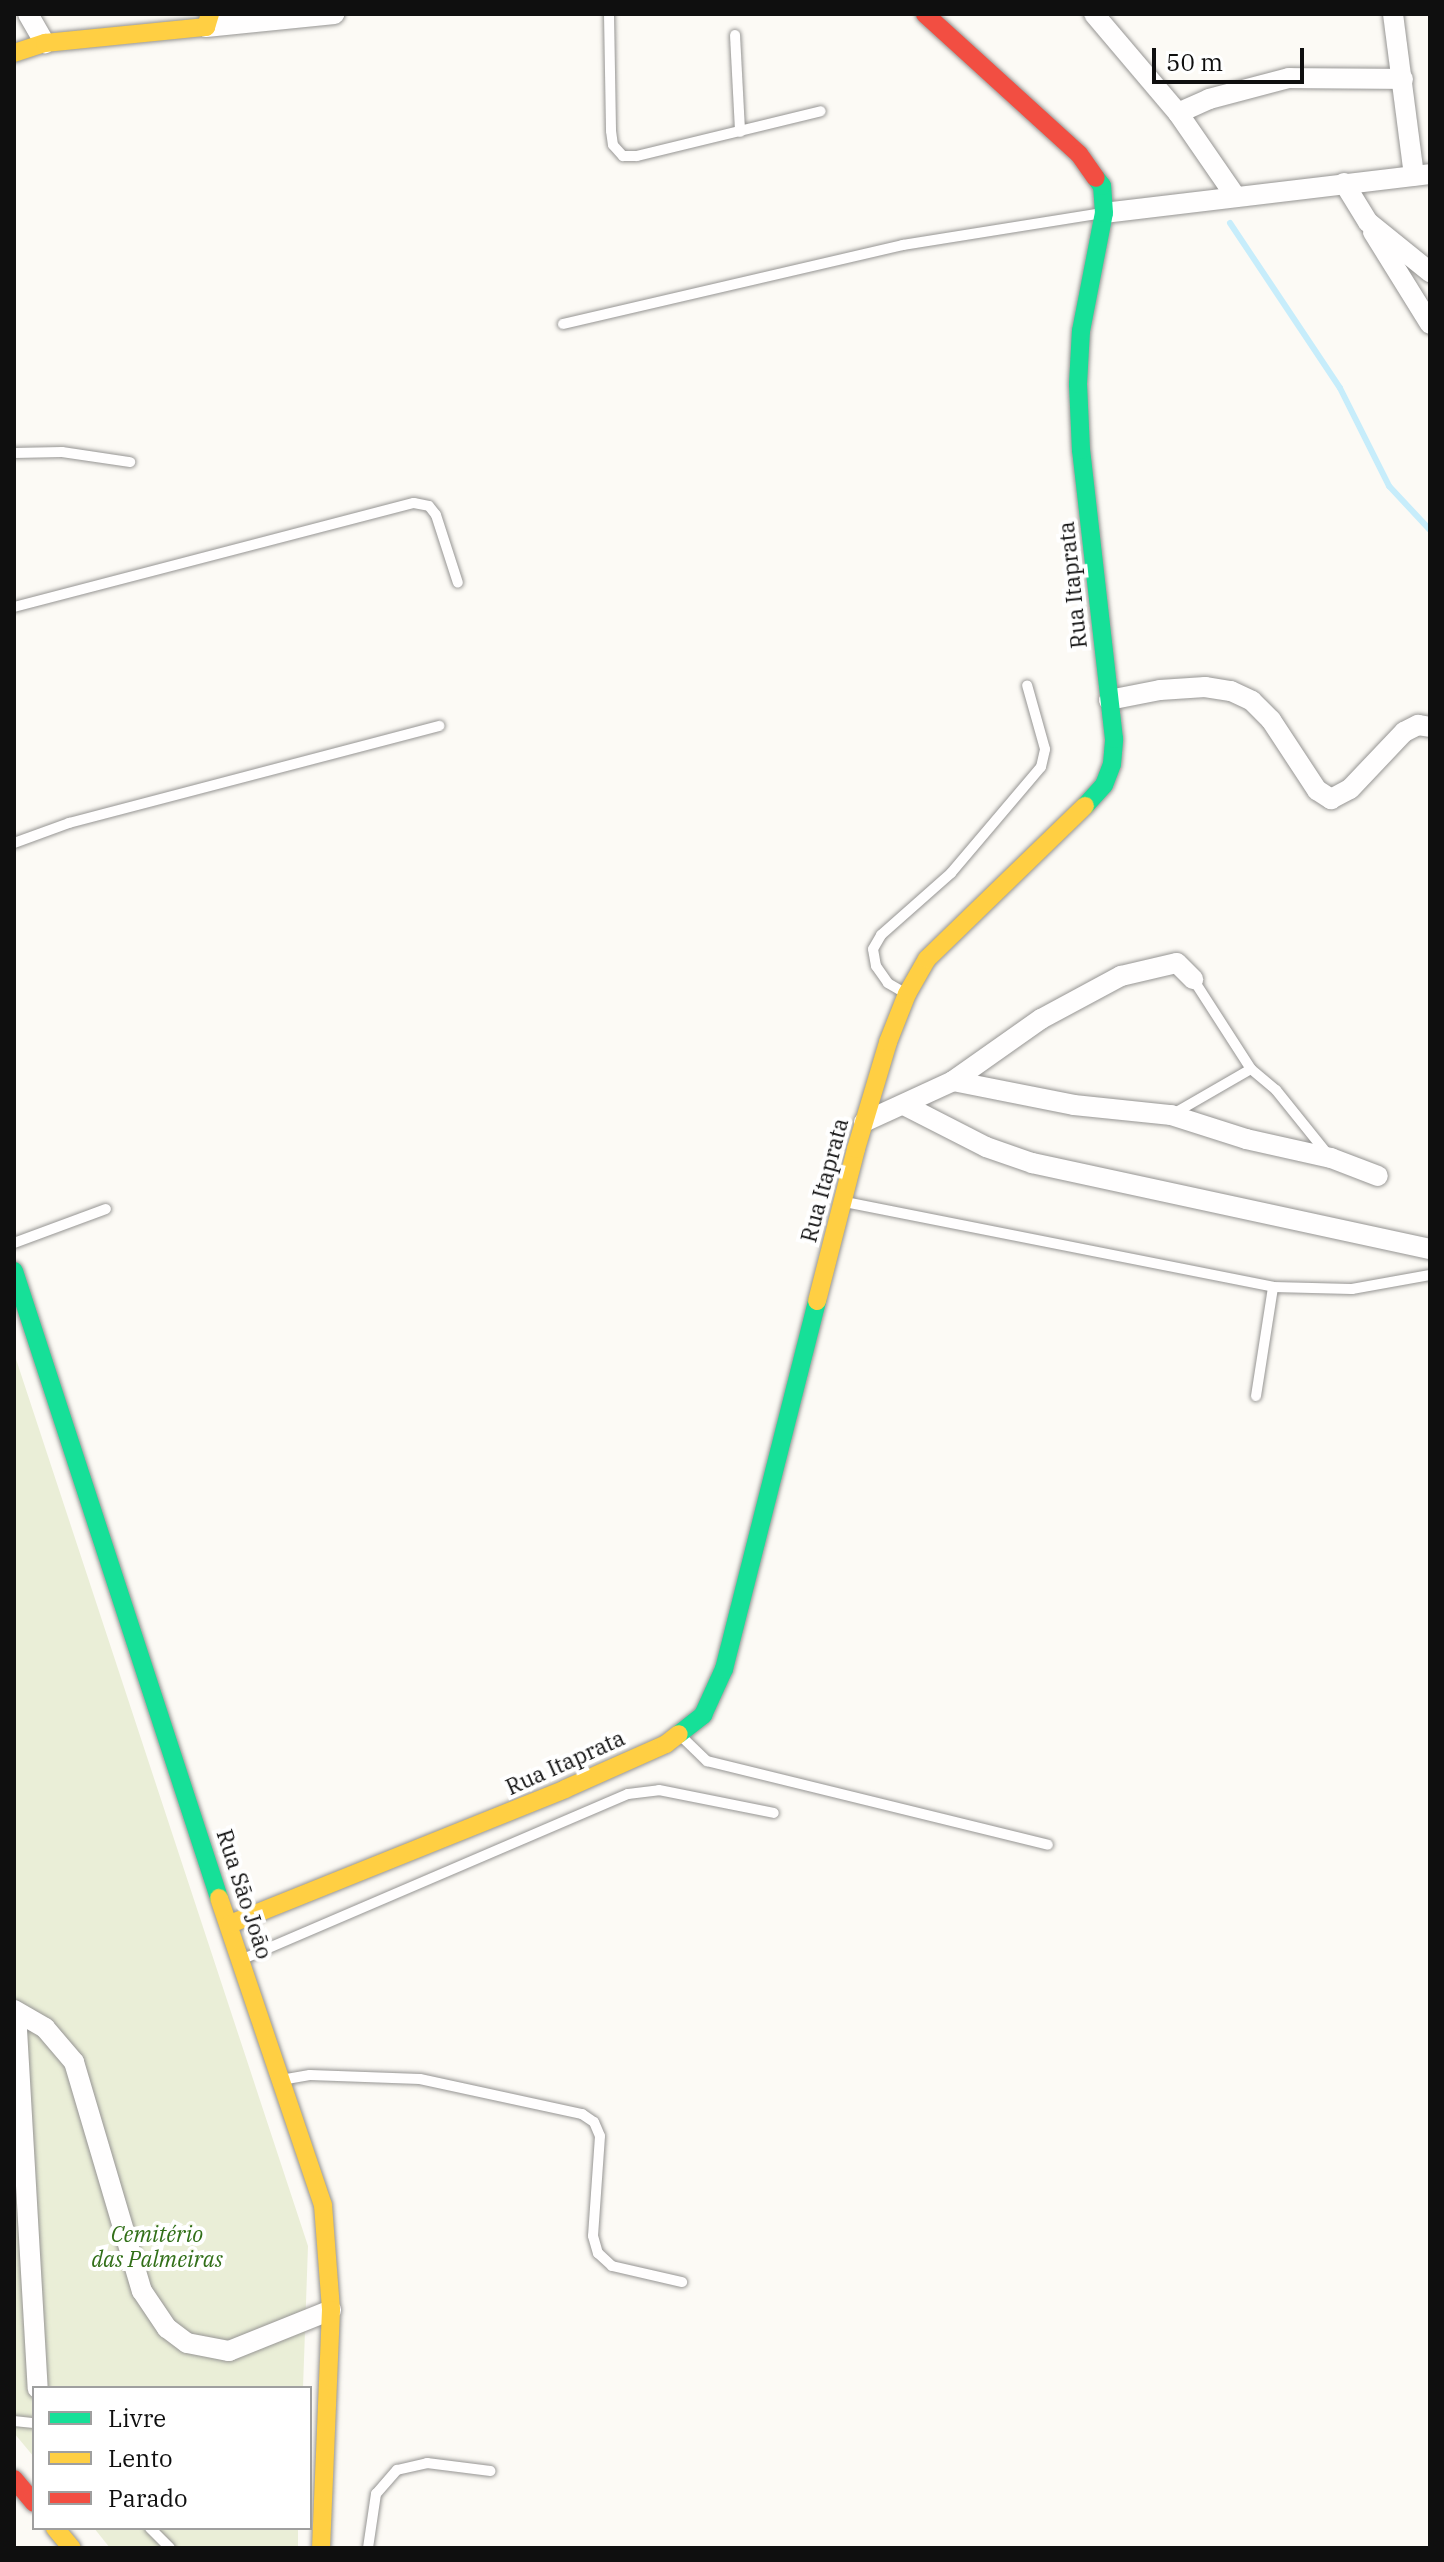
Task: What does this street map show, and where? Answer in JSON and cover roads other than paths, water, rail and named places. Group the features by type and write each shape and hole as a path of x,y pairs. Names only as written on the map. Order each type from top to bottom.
{"street":[{"path":"28,14 45,43"},
{"path":"14,53 45,43 208,20 334,14"},
{"path":"925,14 1079,154 1102,186 1104,213 1422,175 1393,14"},
{"path":"1094,14 1178,113 1236,197"},
{"path":"1178,113 1209,99 1289,78 1403,79"},
{"path":"1344,183 1430,324"},
{"name":"Rua Itaprata","path":"230,1924 496,1819 681,1735 703,1715 724,1669 864,1122 907,994 927,959 1067,826 1104,785 1113,751 1081,450 1078,384 1081,331 1104,213"},
{"path":"1368,222 1430,272"},
{"path":"1109,700 1160,690 1205,687 1231,691 1252,701 1271,720 1317,790 1331,799 1350,789 1404,732 1418,725 1430,727"},
{"path":"864,1122 953,1081 1041,1019 1121,976 1166,963 1177,963 1193,979"},
{"path":"953,1081 1074,1105 1171,1115 1246,1139 1331,1158 1378,1176"},
{"path":"904,1105 986,1147 1032,1163 1430,1249"},
{"name":"Rua São João","path":"14,1271 279,2080 323,2205 331,2310 321,2548"},
{"path":"15,2011 52,2034 74,2062 142,2291 167,2328 187,2343 229,2351 331,2310"},
{"path":"15,2011 38,2386"},
{"path":"14,2479 32,2501"},
{"path":"57,2530 72,2548"}],"lane":[{"path":"609,14 611,131 613,145 623,156 637,156 821,111"},
{"path":"735,35 740,132"},
{"path":"563,324 903,245 1104,213"},
{"path":"14,453 62,452 130,462"},
{"path":"14,607 414,503 429,506 436,515 458,583"},
{"path":"907,994 888,983 876,966 873,949 881,935 951,873 1041,767 1045,749 1027,685"},
{"path":"14,843 69,823 439,726"},
{"path":"1193,979 1251,1069 1276,1090 1331,1158"},
{"path":"1171,1115 1251,1069"},
{"path":"843,1202 1273,1287 1352,1289 1430,1275"},
{"path":"14,1243 106,1209"},
{"path":"1256,1396 1273,1287"},
{"path":"681,1735 707,1761 1048,1845"},
{"path":"241,1960 628,1794 659,1790 774,1813"},
{"path":"279,2080 310,2075 420,2079 582,2114 594,2122 600,2136 593,2236 598,2253 612,2266 682,2282"},
{"path":"368,2548 376,2494 397,2470 427,2463 490,2471"},
{"path":"152,2530 170,2548"}],"waterway":[{"path":"1230,223 1340,388 1389,486 1430,530"}],"park label":[{"name":"Cemitério das Palmeiras","path":"157,2246"}]}
